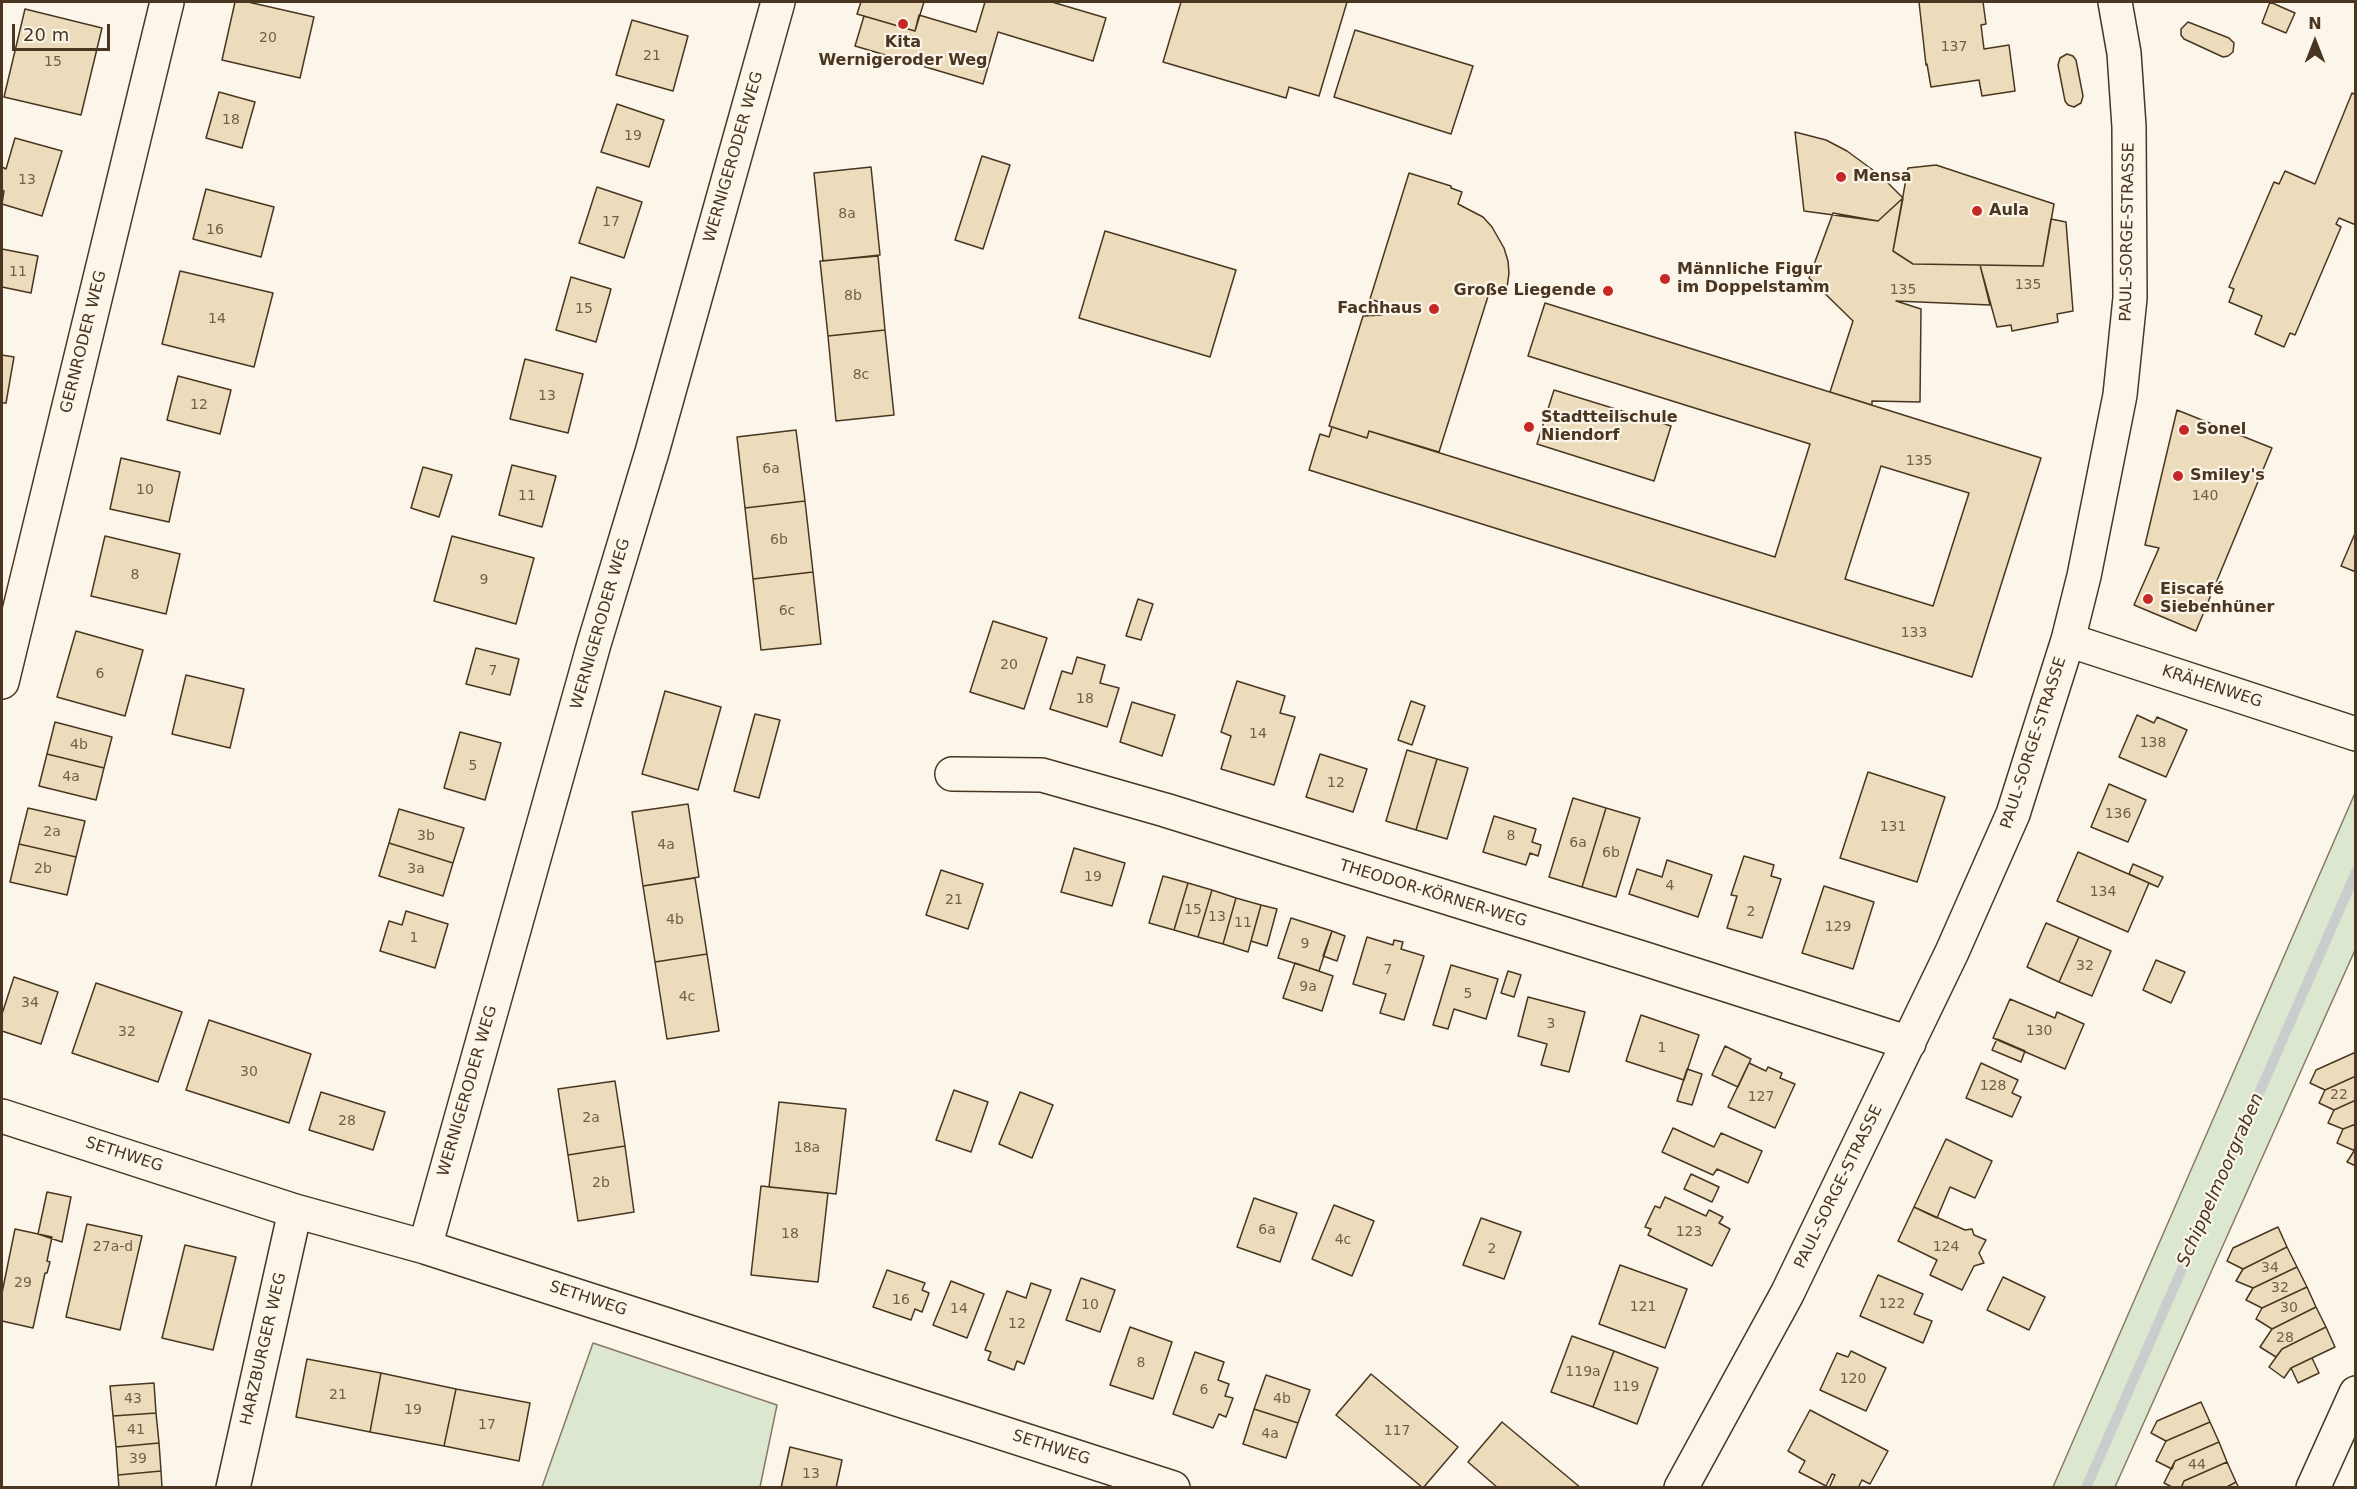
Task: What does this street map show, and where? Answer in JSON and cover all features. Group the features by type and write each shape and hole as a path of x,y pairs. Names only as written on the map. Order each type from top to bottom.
{"street":[{"name":"GERNRODER WEG","path":"2,682 167,2"},
{"name":"WERNIGERODER WEG","path":"425,1247 778,2"},
{"name":"PAUL-SORGE-STRASSE","path":"1681,1488 1787,1294 1952,952 2013,814 2068,640 2084,576 2120,395 2130,298 2129,127 2124,52 2115,2"},
{"name":"KRÄHENWEG","path":"2068,640 2355,734"},
{"name":"THEODOR-KÖRNER-WEG","path":"952,774 1042,775 1053,778 1631,954 1909,1043"},
{"name":"SETHWEG","path":"2,1116 295,1211 425,1247 1173,1488"},
{"name":"HARZBURGER WEG","path":"233,1488 295,1211"},
{"path":"2313,1488 2355,1393"}],"green space":[{"path":"2355,793 2355,950 2115,1487 2053,1487"},
{"path":"593,1343 777,1405 760,1487 542,1487"}],"building":[{"path":"235,2 248,2 314,17 300,78 222,60"},
{"name":"Kita Wernigeroder Weg","path":"861,2 924,2 915,31 857,14"},
{"path":"985,2 1052,2 1106,18 1093,61 998,32 983,84 855,46 864,16 915,31 919,15 976,32"},
{"path":"1181,2 1347,2 1319,96 1289,87 1286,98 1163,62"},
{"path":"1919,2 1983,2 1986,24 1981,25 1984,49 2009,45 2015,91 1982,96 1979,80 1931,87 1926,65"},
{"path":"2270,2 2295,13 2286,33 2262,23"},
{"path":"25,9 102,28 81,115 4,97"},
{"path":"632,20 688,36 673,91 616,75"},
{"path":"2188,22 2229,38 2234,43 2233,52 2223,57 2184,39 2181,29"},
{"path":"1355,30 1473,66 1451,134 1334,97"},
{"path":"2067,54 2076,60 2083,96 2081,103 2074,107 2065,101 2058,65 2060,58"},
{"path":"219,92 255,102 242,148 206,138"},
{"path":"2352,93 2356,95 2356,225 2339,218 2336,224 2341,227 2295,335 2290,333 2284,347 2255,334 2262,316 2229,302 2234,289 2229,287 2274,182 2279,184 2285,171 2315,184"},
{"path":"617,104 664,120 649,167 601,152"},
{"name":"Mensa","path":"1795,132 1826,140 1847,151 1881,176 1903,198 1878,221 1804,211"},
{"path":"15,138 62,151 42,216 2,204 4,191 2,190 2,167 6,169"},
{"path":"982,156 1010,165 983,249 955,240"},
{"name":"Aula","path":"1936,165 2054,204 2043,266 1913,264 1893,251 1908,168"},
{"path":"871,167 880,255 823,261 814,173"},
{"name":"Fachhaus","path":"1409,173 1451,186 1462,192 1458,204 1483,217 1492,227 1504,248 1508,261 1506,295 1490,290 1439,452 1369,431 1367,438 1329,426 1363,316 1382,315 1385,304 1370,299"},
{"path":"597,187 642,202 624,258 579,243"},
{"path":"206,189 274,207 261,257 193,239"},
{"path":"1903,198 1893,251 1913,264 1980,265 1990,305 1896,301 1921,309 1920,402 1872,401 1872,405 1830,392 1853,321 1809,278 1833,213 1878,221"},
{"path":"2051,219 2066,222 2073,311 2057,314 2058,322 2012,331 2011,325 1997,327 1980,265 2043,266"},
{"path":"1105,231 1236,270 1210,357 1079,318"},
{"path":"2,249 38,256 31,293 2,287"},
{"path":"878,256 885,330 828,336 820,261"},
{"path":"180,271 273,293 254,367 162,344"},
{"path":"571,277 611,289 596,342 556,330"},
{"path":"1545,303 2041,458 1972,677 1309,470 1320,434 1329,437 1332,427 1367,438 1369,431 1775,557 1810,444 1528,356","holes":["1881,466 1969,493 1933,606 1845,579"]},
{"path":"885,330 894,415 836,421 828,336"},
{"path":"2,355 14,357 6,403 2,403"},
{"path":"525,359 583,374 568,433 510,419"},
{"path":"178,376 231,390 220,434 167,420"},
{"path":"1554,390 1671,426 1654,481 1537,444"},
{"path":"2177,410 2272,448 2196,631 2134,605 2159,548 2145,545"},
{"path":"796,430 805,501 745,508 737,437"},
{"path":"121,458 180,472 169,522 110,509"},
{"path":"512,465 556,476 542,527 499,515"},
{"path":"423,467 452,475 439,517 411,508"},
{"path":"805,501 813,572 753,579 745,508"},
{"path":"2356,531 2356,572 2341,566"},
{"path":"105,536 180,554 166,614 91,596"},
{"path":"452,536 534,558 516,624 434,601"},
{"path":"813,572 821,644 761,650 753,579"},
{"path":"1138,599 1153,604 1141,640 1126,636"},
{"path":"993,621 1047,638 1024,709 970,692"},
{"path":"76,631 143,650 125,716 57,697"},
{"path":"476,648 519,659 510,695 466,684"},
{"path":"1077,657 1105,665 1100,683 1119,688 1107,727 1050,709 1062,671 1072,674"},
{"path":"186,675 244,689 230,748 172,734"},
{"path":"1237,681 1285,696 1280,713 1295,717 1274,785 1221,769 1231,736 1221,732"},
{"path":"665,691 721,707 698,790 642,774"},
{"path":"1411,701 1425,706 1412,745 1398,740"},
{"path":"1132,702 1175,715 1162,756 1120,742"},
{"path":"755,714 780,720 759,798 734,791"},
{"path":"2137,715 2154,723 2157,717 2187,730 2166,777 2119,757"},
{"path":"55,722 112,737 104,768 47,754"},
{"path":"460,732 501,743 485,800 444,788"},
{"path":"1407,750 1437,759 1416,830 1386,821"},
{"path":"47,754 104,768 96,800 39,786"},
{"path":"1320,754 1367,769 1353,812 1306,797"},
{"path":"1437,759 1468,768 1447,839 1416,830"},
{"path":"1868,772 1945,797 1917,882 1840,858"},
{"path":"2109,784 2146,800 2128,842 2091,827"},
{"path":"1573,798 1606,808 1582,887 1549,877"},
{"path":"688,804 699,877 643,886 632,812"},
{"path":"28,808 85,821 76,857 19,844"},
{"path":"1606,808 1640,818 1616,897 1582,887"},
{"path":"399,809 464,828 453,863 389,843"},
{"path":"1494,816 1536,829 1532,842 1541,845 1538,856 1530,853 1526,865 1483,852"},
{"path":"389,843 453,863 443,896 379,876"},
{"path":"19,844 76,857 67,895 10,882"},
{"path":"1074,848 1125,863 1112,906 1061,892"},
{"path":"2078,852 2149,883 2128,932 2057,901"},
{"path":"1744,856 1774,865 1771,876 1781,879 1762,938 1727,928 1737,896 1731,895"},
{"path":"1667,860 1712,875 1698,917 1629,894 1637,869 1662,877"},
{"path":"2133,864 2163,877 2158,887 2129,874"},
{"path":"941,870 983,884 968,929 926,915"},
{"path":"1163,876 1188,883 1174,930 1149,923"},
{"path":"695,878 707,954 655,962 643,886"},
{"path":"1188,883 1212,890 1198,937 1174,930"},
{"path":"1824,886 1874,902 1853,969 1802,953"},
{"path":"1212,890 1236,898 1223,944 1198,937"},
{"path":"1236,898 1261,905 1248,952 1223,944"},
{"path":"1261,905 1277,909 1267,946 1251,941"},
{"path":"406,911 448,924 435,968 380,951 389,921 402,925"},
{"path":"1291,918 1332,931 1319,971 1278,958"},
{"path":"2046,923 2079,937 2059,982 2027,967"},
{"path":"1332,931 1345,936 1337,961 1323,956"},
{"path":"1367,937 1393,945 1394,940 1403,942 1401,949 1424,956 1404,1020 1380,1013 1386,994 1353,984"},
{"path":"2079,937 2111,951 2092,996 2059,982"},
{"path":"707,954 719,1031 667,1039 655,962"},
{"path":"2156,960 2185,972 2171,1003 2143,990"},
{"path":"1295,963 1333,976 1322,1011 1283,998"},
{"path":"1451,965 1498,979 1486,1019 1454,1009 1448,1029 1433,1025"},
{"path":"1508,971 1521,975 1514,997 1501,993"},
{"path":"14,977 58,992 41,1044 2,1031 2,1014"},
{"path":"96,983 182,1012 158,1082 72,1053"},
{"path":"1528,997 1585,1012 1569,1072 1541,1065 1547,1044 1518,1036"},
{"path":"2010,999 2055,1018 2057,1012 2084,1024 2065,1069 1993,1038"},
{"path":"1641,1015 1699,1035 1684,1080 1626,1061"},
{"path":"209,1020 311,1054 289,1123 186,1090"},
{"path":"1997,1039 2025,1051 2021,1062 1992,1050"},
{"path":"1725,1046 1751,1059 1738,1087 1712,1075"},
{"path":"2356,1052 2356,1076 2325,1090 2310,1083 2316,1070"},
{"path":"1749,1063 1766,1071 1768,1067 1782,1073 1780,1078 1795,1084 1775,1128 1728,1107"},
{"path":"1981,1063 2018,1080 2012,1093 2021,1097 2012,1117 1966,1098"},
{"path":"1687,1069 1702,1074 1692,1105 1677,1101"},
{"path":"2356,1076 2356,1100 2334,1110 2319,1103 2325,1090"},
{"path":"615,1081 625,1146 568,1155 558,1089"},
{"path":"954,1090 988,1102 971,1152 936,1140"},
{"path":"321,1092 385,1112 373,1150 309,1130"},
{"path":"1020,1092 1053,1105 1032,1158 999,1144"},
{"path":"2356,1100 2356,1124 2343,1129 2328,1123 2334,1110"},
{"path":"779,1102 846,1109 836,1194 769,1187"},
{"path":"2356,1124 2356,1148 2353,1150 2337,1143 2343,1129"},
{"path":"1673,1128 1714,1147 1721,1133 1762,1151 1748,1183 1717,1169 1713,1175 1662,1152"},
{"path":"1946,1139 1992,1161 1975,1198 1950,1187 1937,1218 1914,1207"},
{"path":"625,1146 634,1212 578,1221 568,1155"},
{"path":"2356,1148 2356,1166 2347,1162"},
{"path":"1691,1174 1719,1187 1712,1202 1684,1189"},
{"path":"761,1186 828,1193 818,1282 751,1275"},
{"path":"47,1192 71,1197 62,1242 38,1234"},
{"path":"1665,1197 1706,1216 1709,1210 1723,1217 1719,1223 1730,1229 1712,1266 1648,1235 1651,1229 1645,1227 1655,1206 1660,1208"},
{"path":"1254,1198 1297,1213 1280,1262 1237,1247"},
{"path":"1334,1205 1374,1221 1352,1276 1312,1259"},
{"path":"1914,1207 1965,1230 1972,1229 1974,1235 1986,1240 1979,1253 1984,1263 1974,1266 1962,1290 1930,1275 1937,1260 1898,1241"},
{"path":"1481,1218 1521,1232 1504,1279 1463,1265"},
{"path":"87,1224 142,1236 120,1330 66,1317"},
{"path":"2278,1227 2287,1247 2243,1269 2227,1261 2233,1248"},
{"path":"15,1229 52,1237 47,1261 50,1262 47,1273 45,1273 33,1328 2,1321 2,1293"},
{"path":"185,1245 236,1257 213,1350 162,1338"},
{"path":"2287,1247 2297,1267 2253,1288 2236,1281 2243,1269"},
{"path":"1620,1265 1687,1289 1665,1348 1599,1324"},
{"path":"2297,1267 2307,1287 2262,1308 2246,1300 2253,1288"},
{"path":"887,1270 925,1283 922,1290 929,1293 922,1312 915,1309 911,1320 873,1307"},
{"path":"1878,1275 1923,1294 1914,1314 1932,1321 1923,1343 1860,1316"},
{"path":"2003,1277 2045,1297 2029,1330 1987,1310"},
{"path":"1081,1278 1115,1290 1100,1332 1066,1320"},
{"path":"951,1281 984,1294 967,1338 933,1325"},
{"path":"1031,1283 1051,1290 1024,1364 1017,1361 1014,1370 988,1360 991,1352 985,1350 1007,1291 1026,1298"},
{"path":"2307,1287 2316,1307 2272,1329 2256,1319 2262,1308"},
{"path":"2316,1307 2326,1327 2282,1349 2276,1357 2260,1347 2272,1329"},
{"path":"1130,1327 1172,1342 1153,1399 1110,1385"},
{"path":"2326,1327 2335,1347 2291,1368 2284,1378 2269,1367 2282,1349"},
{"path":"1572,1336 1614,1351 1593,1407 1551,1392"},
{"path":"1614,1351 1658,1368 1637,1424 1593,1407"},
{"path":"1851,1351 1886,1368 1866,1411 1820,1390 1837,1353 1848,1357"},
{"path":"1195,1352 1224,1362 1218,1380 1229,1384 1225,1396 1233,1398 1226,1417 1219,1414 1213,1428 1173,1414"},
{"path":"2312,1358 2319,1373 2298,1383 2291,1368"},
{"path":"307,1359 381,1373 370,1432 296,1417"},
{"path":"381,1373 456,1389 444,1446 370,1432"},
{"path":"1371,1374 1458,1447 1423,1488 1336,1415"},
{"path":"1266,1375 1310,1390 1298,1423 1254,1409"},
{"path":"154,1383 156,1413 113,1416 110,1386"},
{"path":"456,1389 530,1403 519,1461 444,1446"},
{"path":"2201,1402 2210,1422 2166,1441 2151,1433 2157,1421"},
{"path":"1254,1409 1298,1423 1286,1458 1243,1444"},
{"path":"1810,1410 1888,1451 1870,1484 1862,1480 1858,1488 1829,1488 1835,1475 1832,1474 1826,1486 1799,1472 1805,1461 1788,1451"},
{"path":"156,1413 159,1443 116,1447 113,1416"},
{"path":"1502,1422 1581,1488 1498,1488 1468,1462"},
{"path":"2210,1422 2219,1442 2175,1461 2172,1469 2156,1461 2166,1441"},
{"path":"2219,1442 2227,1462 2184,1481 2181,1488 2174,1488 2164,1483 2175,1461"},
{"path":"159,1443 161,1471 118,1475 116,1447"},
{"path":"790,1447 842,1460 836,1488 781,1488"},
{"path":"2227,1462 2236,1482 2225,1488 2181,1488 2184,1481"},
{"path":"161,1471 162,1488 119,1488 118,1475"},
{"path":"2236,1482 2239,1488 2225,1488"}],"waterway":[{"name":"Schippelmoorgraben","path":"2086,1488 2356,872"}],"place":[{"name":"Kita Wernigeroder Weg","path":"903,24"},
{"name":"Mensa","path":"1841,177"},
{"name":"Aula","path":"1977,211"},
{"name":"Männliche Figur im Doppelstamm","path":"1665,279"},
{"name":"Große Liegende","path":"1608,291"},
{"name":"Fachhaus","path":"1434,309"},
{"name":"Stadtteilschule Niendorf","path":"1529,427"},
{"name":"Sonel","path":"2184,430"},
{"name":"Smiley's","path":"2178,476"},
{"name":"Eiscafé Siebenhüner","path":"2148,599"}]}
